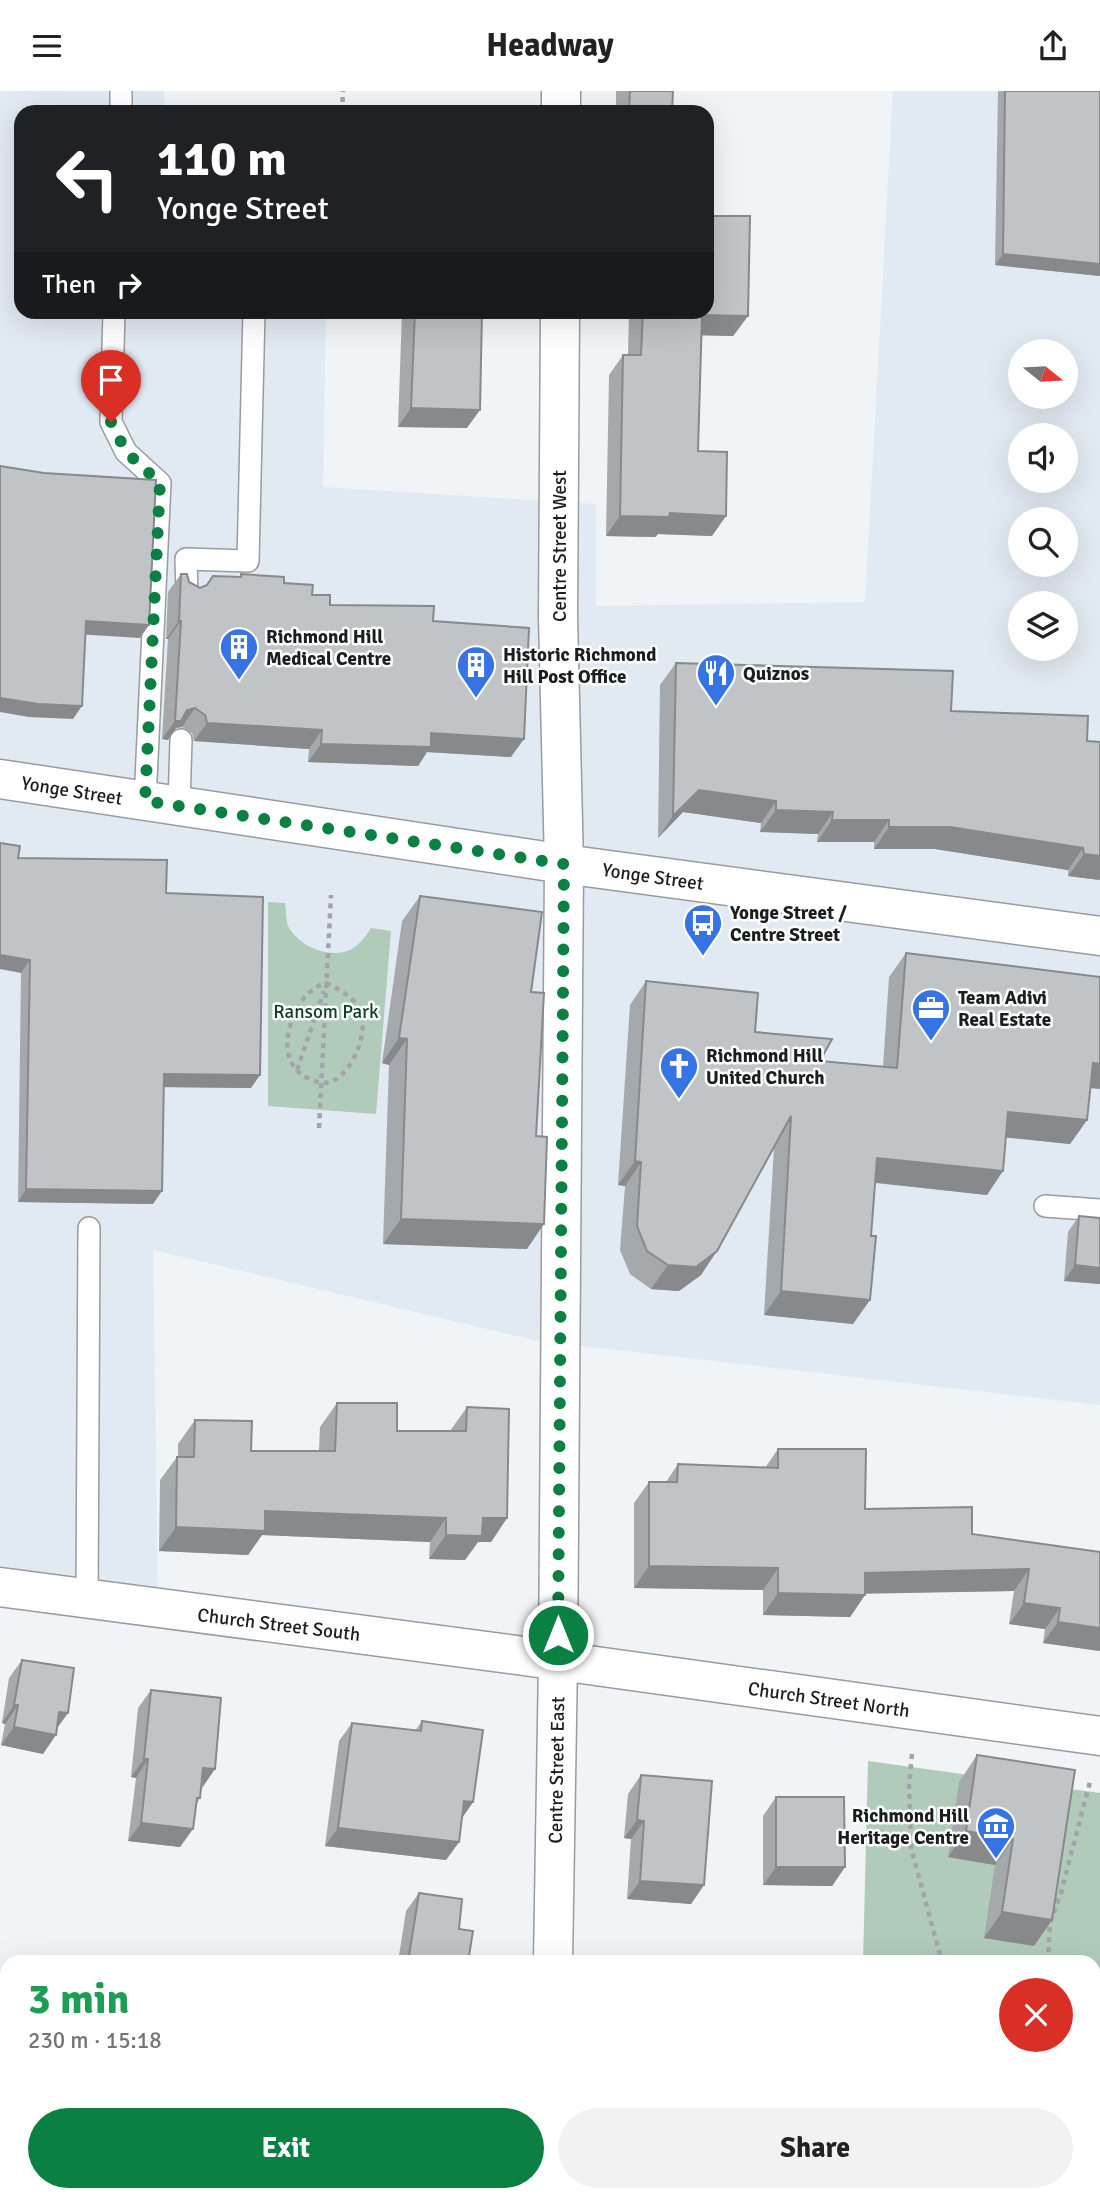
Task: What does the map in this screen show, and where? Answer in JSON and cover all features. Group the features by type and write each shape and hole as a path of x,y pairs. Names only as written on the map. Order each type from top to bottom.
{"street":[{"name":"Centre Street West","path":"560,319 558,617 564,864"},
{"name":"Yonge Street","path":"0,779 564,864 1100,936"},
{"name":"Centre Street East","path":"553,1955 564,864"},
{"name":"Church Street South","path":"0,1587 558,1661"},
{"name":"Church Street North","path":"558,1661 1100,1736"}],"lane":[{"path":"114,319 111,422 126,452 160,483 162,803"},
{"path":"187,593 186,559 248,561 254,319"},
{"path":"162,803 181,740"},
{"path":"1045,1206 1100,1210"},
{"path":"87,1599 89,1228"}],"path":[{"path":"319,1128 331,895"},
{"path":"327,983 344,991 359,1007 362,1027 359,1050 348,1070 332,1082 322,1083 309,1079 297,1070 288,1059 287,1045 292,1019 299,1005 310,991 327,983"},
{"path":"297,1070 327,983"},
{"path":"912,1752 909,1785 911,1848 940,1955"},
{"path":"1048,1955 1050,1922 1061,1893 1091,1778"}],"shaded area":[{"path":"0,91 164,91 165,105 14,105 14,319 326,319 323,487 596,504 596,606 865,602 893,91 997,91 1100,107 1100,1405 538,1341 153,1250 158,1595 0,1574"}],"green space":[{"name":"Ransom Park","path":"268,902 285,903 288,926 300,940 316,950 344,952 358,945 371,928 391,931 376,1114 268,1106"},
{"path":"868,1761 1100,1793 1100,1955 863,1955"}],"building":[{"path":"630,91 673,91 672,105 629,105"},
{"path":"1005,91 1100,91 1100,264 1003,254"},
{"path":"714,216 750,216 748,316 714,315"},
{"path":"415,319 482,319 480,410 411,408"},
{"path":"643,319 702,319 698,451 727,452 726,516 670,513 669,517 620,516 623,355 641,355"},
{"path":"0,466 44,473 156,480 149,625 86,621 82,706 38,704 0,698"},
{"path":"181,574 187,574 189,582 200,588 207,585 213,576 241,577 241,574 284,577 284,583 313,585 312,595 330,595 330,605 434,606 433,621 529,628 524,739 431,733 431,747 321,744 322,730 207,723 205,715 195,708 187,710 181,721 175,721"},
{"path":"676,663 953,671 951,711 1088,716 1087,741 1100,742 1100,856 1084,854 1083,848 950,827 889,827 889,820 832,820 833,812 776,810 776,801 699,790 673,816"},
{"path":"0,843 20,846 18,858 167,860 166,893 263,897 260,1075 164,1074 162,1191 26,1189 30,960 0,955"},
{"path":"420,896 542,912 531,992 544,993 536,1136 547,1137 544,1224 401,1219 407,1039 399,1038"},
{"path":"906,953 1100,977 1100,1064 1093,1063 1087,1120 1008,1112 1003,1171 877,1158 871,1236 876,1236 870,1300 781,1291 791,1116 717,1251 696,1267 668,1265 647,1251 637,1226 641,1162 635,1161 646,981 758,993 755,1032 832,1039 820,1061 897,1068"},
{"path":"1079,1216 1100,1218 1100,1268 1075,1265"},
{"path":"337,1403 397,1403 397,1431 466,1431 467,1407 509,1409 507,1518 483,1518 482,1536 446,1535 446,1518 265,1511 265,1531 176,1527 177,1457 194,1457 195,1420 252,1421 251,1451 335,1451"},
{"path":"778,1449 866,1449 865,1509 972,1507 972,1534 1100,1552 1100,1628 1058,1622 1060,1608 1024,1603 1029,1569 865,1573 865,1595 778,1593 778,1568 649,1566 649,1482 677,1482 678,1464 778,1468"},
{"path":"22,1660 74,1668 68,1713 59,1712 56,1735 14,1727 18,1705 14,1705"},
{"path":"151,1690 221,1698 215,1769 203,1768 193,1829 141,1823 148,1759 144,1759"},
{"path":"422,1721 483,1730 473,1802 464,1801 459,1842 338,1828 352,1723 421,1731"},
{"path":"977,1755 1075,1770 1052,1920 1002,1912 1013,1839 966,1831"},
{"path":"641,1775 712,1781 704,1885 640,1881 644,1821 637,1820"},
{"path":"776,1797 844,1797 845,1867 776,1867"},
{"path":"419,1893 462,1899 459,1929 473,1931 469,1955 409,1955"}],"place":[{"name":"Richmond Hill Medical Centre","path":"239,681"},
{"name":"Historic Richmond Hill Post Office","path":"476,699"},
{"name":"Quiznos","path":"716,707"},
{"name":"Yonge Street / Centre Street","path":"703,957"},
{"name":"Team Adivi Real Estate","path":"931,1042"},
{"name":"Richmond Hill United Church","path":"679,1100"},
{"name":"Richmond Hill Heritage Centre","path":"996,1860"}],"route":[{"path":"111,422 126,452 160,483 145,801 564,864 558,1635"}]}
